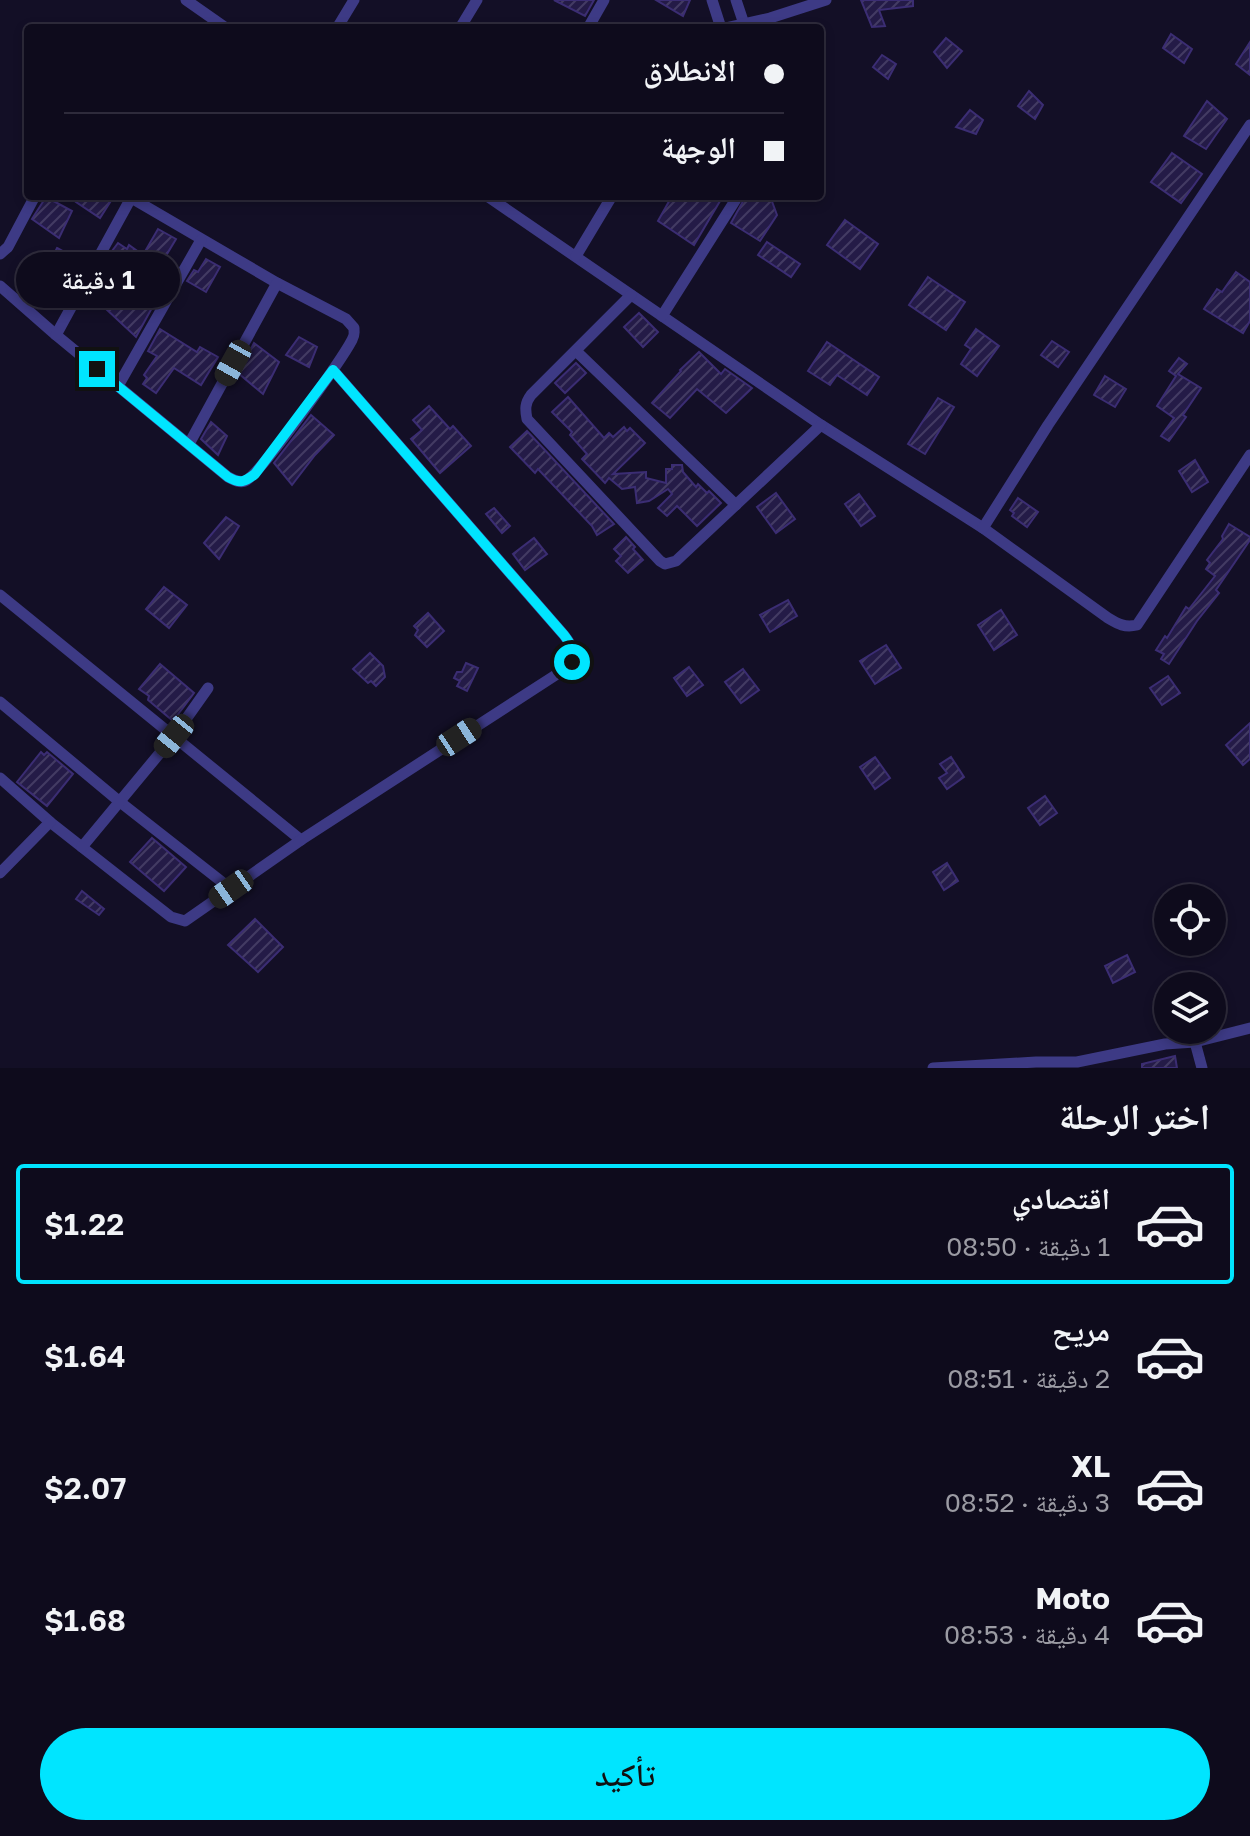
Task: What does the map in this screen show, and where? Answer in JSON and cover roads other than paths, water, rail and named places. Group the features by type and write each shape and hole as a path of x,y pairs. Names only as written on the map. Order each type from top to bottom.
{"street":[{"path":"186,0 220,24"},
{"path":"339,24 354,0"},
{"path":"462,24 477,0"},
{"path":"590,24 604,0"},
{"path":"712,0 721,24"},
{"path":"736,0 744,24 826,0"},
{"path":"983,528 1048,425 1250,125"},
{"path":"0,254 8,247 33,200"},
{"path":"56,335 128,200"},
{"path":"0,286 228,477 243,482 255,474 333,370 352,340 354,328 346,319 277,283 135,200"},
{"path":"493,200 821,425 983,528 1122,626 1137,625 1250,455"},
{"path":"576,256 610,200"},
{"path":"662,316 735,200"},
{"path":"118,386 201,240"},
{"path":"189,444 277,283"},
{"path":"631,295 527,400 525,410 527,419 660,561 665,564 676,561 821,425"},
{"path":"576,351 736,505"},
{"path":"0,778 50,822 171,917 185,921 301,840 572,662 574,653 564,635 333,370"},
{"path":"0,595 301,840"},
{"path":"82,847 174,736 208,688"},
{"path":"0,702 231,889"},
{"path":"0,873 50,822"},
{"path":"1226,1034 1250,1028"},
{"path":"933,1068 1077,1062 1165,1044"},
{"path":"1196,1044 1202,1068"}]}
